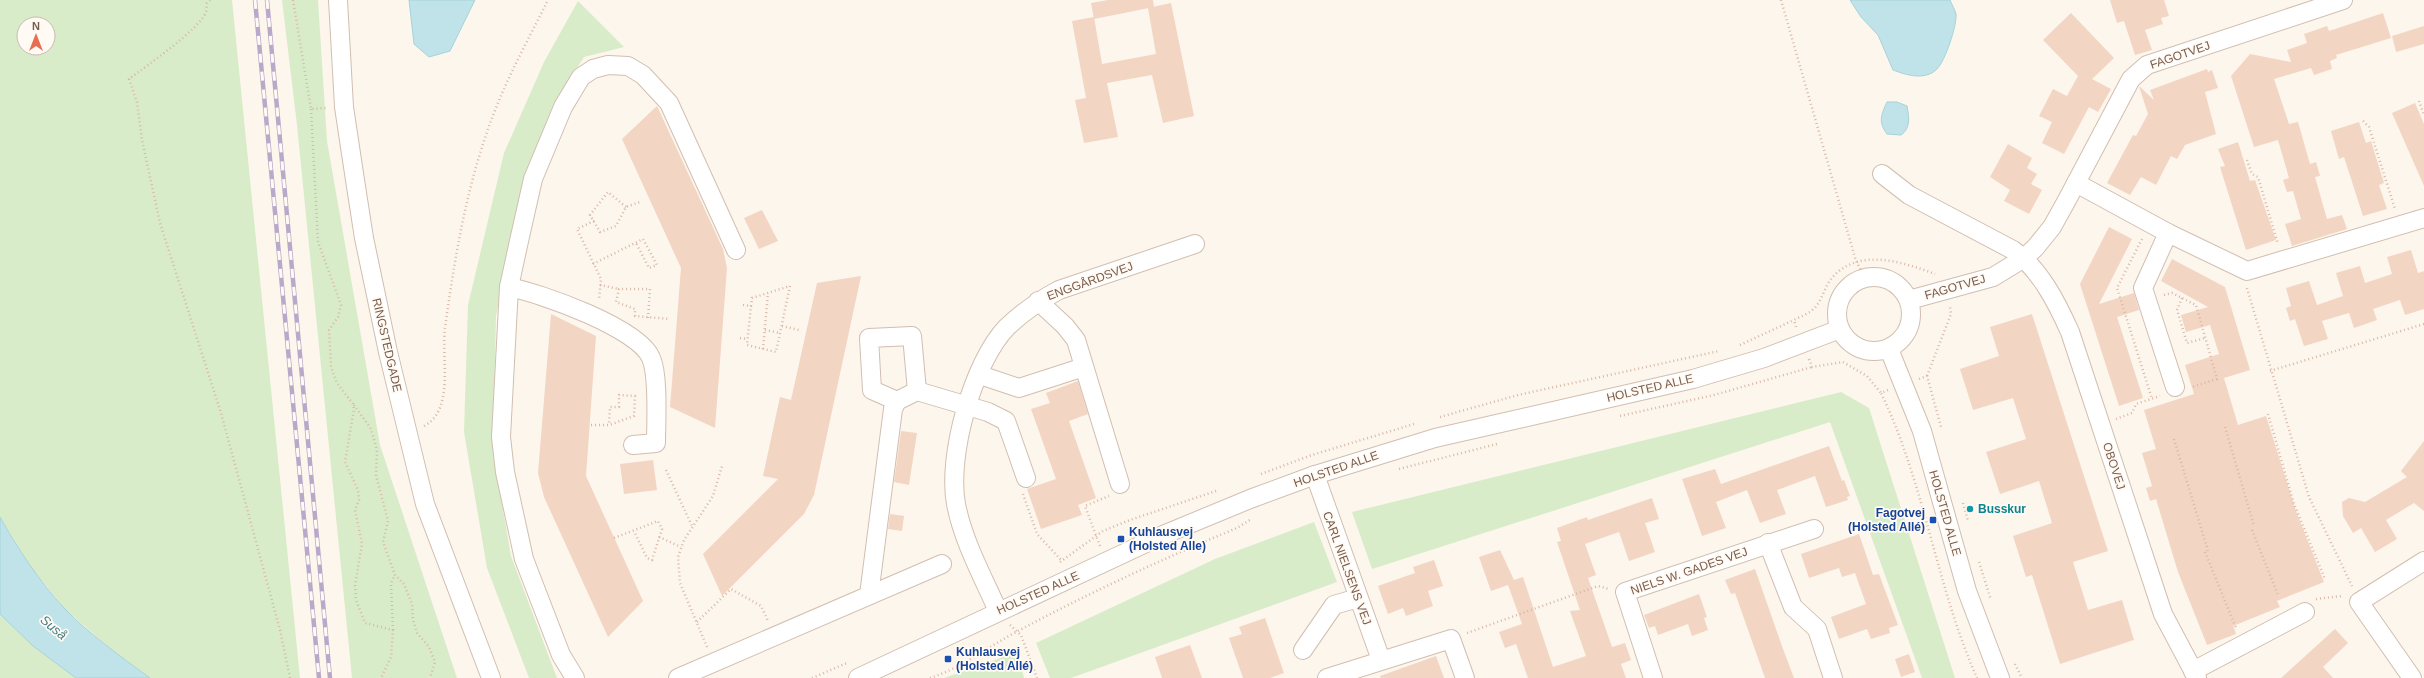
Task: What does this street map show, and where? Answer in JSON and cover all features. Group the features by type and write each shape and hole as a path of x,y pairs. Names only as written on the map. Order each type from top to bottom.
{"street":[{"name":"RINGSTEDGADE","path":"338,0 344,106 368,258 391,368 409,433 412,457 425,504 492,678"},
{"name":"FAGOTVEJ","path":"1910,300 1993,277 2024,258 2052,227 2131,79 2147,65 2343,0"},
{"path":"575,678 561,655 524,559 505,472 501,437 509,287 533,179 563,106 581,77 593,69 608,65 628,66 643,75 669,103 736,250"},
{"name":"OBOVEJ","path":"1882,174 1909,196 2013,250 2024,258 2051,294 2070,332 2164,614 2195,674"},
{"path":"2076,183 2168,233 2246,271 2283,262 2424,218"},
{"path":"2168,233 2143,288 2175,387"},
{"name":"ENGGÅRDSVEJ","path":"998,611 962,527 956,504 954,474 958,436 967,406 990,353 1002,334 1038,301 1059,290 1195,244"},
{"path":"1878,277 1891,281 1902,289 1910,300 1912,312 1911,323 1906,334 1899,343 1889,349 1877,352 1855,347 1846,339 1840,329 1837,317 1838,304 1844,292 1853,283 1865,278 1878,277"},
{"path":"509,287 535,292 597,319 636,339 647,351 653,363 656,443 632,445"},
{"path":"1038,301 1072,333 1120,484"},
{"name":"HOLSTED ALLE","path":"858,678 1107,561 1195,522 1315,475 1434,438 1693,379 1804,344 1840,329"},
{"path":"897,401 872,390 869,338 912,336 917,391"},
{"name":"HOLSTED ALLE","path":"1889,349 1922,431 1967,591 2000,678"},
{"path":"980,375 1019,388 1084,367"},
{"path":"869,595 893,409 897,401 917,391 988,412 1006,421 1026,478"},
{"name":"CARL NIELSENS VEJ","path":"1315,475 1380,660"},
{"name":"NIELS W. GADES VEJ","path":"1653,678 1625,592 1768,543 1814,529"},
{"path":"1768,543 1792,607 1817,629 1833,678"},
{"path":"2412,678 2357,596 2424,561"},
{"path":"678,678 942,564"},
{"path":"1303,650 1334,605 1358,598"},
{"path":"2195,674 2305,612"},
{"path":"1327,678 1380,660 1451,639 1466,678"}],"path":[{"path":"210,0 206,3 206,11 202,18 173,45 129,79 137,102 142,140 160,223 221,413 280,630 290,678"},
{"path":"293,0 311,109 318,242 341,305 338,317 329,330 331,367 337,383 371,429 377,450 376,475 388,520 382,542 395,575 404,584 412,604 413,620 417,633 429,647 434,662 430,678"},
{"path":"409,433 432,422 443,402 444,332 457,242 473,174 500,98 548,0"},
{"path":"1781,0 1856,261 1865,278"},
{"path":"2419,102 2424,115"},
{"path":"311,109 344,106"},
{"path":"2363,121 2369,127 2396,210 2390,212"},
{"path":"2247,160 2252,174 2258,176 2283,262"},
{"path":"626,207 608,192 590,215 600,232 616,226 626,207 640,202"},
{"path":"594,221 577,229 601,279 597,319"},
{"path":"593,264 643,239 657,265 648,268 636,243"},
{"path":"1812,367 1794,320 1816,306 1832,278 1856,261 1872,259 1924,270 1942,277 1947,290 1951,314 1927,376 1942,432"},
{"path":"2246,271 2247,288 2270,371 2309,497 2357,596 2340,596 2307,600 2305,612"},
{"path":"600,285 619,289 650,289 648,318"},
{"path":"790,286 776,352 747,345 751,306 752,298 790,286"},
{"path":"619,289 616,302 635,309 635,316 670,319"},
{"path":"763,349 768,293"},
{"path":"2182,298 2177,310 2187,343 2205,338"},
{"path":"743,305 751,306"},
{"path":"2270,371 2424,324"},
{"path":"782,326 799,330"},
{"path":"765,330 780,333"},
{"path":"740,338 747,339"},
{"path":"1613,417 1714,395 1812,367 1843,362 1867,376 1881,393 1905,449 1942,583 1977,678"},
{"path":"1881,393 1927,376"},
{"path":"592,425 609,425 634,416 635,396 619,395 619,407 610,407 609,425"},
{"path":"353,404 353,414 345,450 345,462 347,471 358,490 359,500 355,510 362,544 356,576 356,600 365,623 393,630"},
{"path":"2268,414 2294,504 2326,579"},
{"path":"2225,427 2254,526"},
{"path":"2174,439 2206,551 2236,628"},
{"path":"1394,470 1499,443"},
{"path":"713,663 678,574 678,557 681,547 692,526 713,496 722,466"},
{"path":"666,470 692,526"},
{"path":"1026,478 1021,489 1037,534 1076,576"},
{"path":"1107,561 1085,506 1107,498 1120,484"},
{"path":"1961,498 1970,527"},
{"path":"930,678 967,663 1017,631 1145,566 1237,528 1256,516"},
{"path":"614,538 658,521 662,528 652,560 647,558 634,531"},
{"path":"2252,530 2278,595"},
{"path":"659,537 681,547"},
{"path":"1977,556 1993,605"},
{"path":"381,678 391,657 393,630 391,583 395,575"},
{"path":"1451,639 1598,586 1625,592"},
{"path":"697,622 731,589 761,606 775,636"},
{"path":"998,611 1021,636 1037,678"},
{"path":"2013,658 2022,678"}],"green space":[{"path":"0,0 232,0 300,678 150,678 107,646 64,608 30,566 0,517"},
{"path":"282,0 318,0 327,141 380,445 457,678 352,678 297,125"},
{"path":"578,1 624,47 584,57 551,110 520,200 496,316 493,452 511,556 557,678 529,678 487,568 464,432 468,305 504,153 544,62"},
{"path":"1841,392 1869,408 1955,678 1922,678 1830,422 1372,569 1352,512"},
{"path":"1314,522 1337,582 1071,678 1050,678 1036,643 1215,559"},
{"path":"0,614 33,646 76,678 0,678"},
{"path":"1017,652 1024,678 944,678"}],"water":[{"path":"409,0 475,0 450,51 429,57 414,44"},
{"path":"1850,0 1950,0 1956,14 1955,27 1950,43 1937,69 1932,73 1921,76 1904,74 1893,70 1878,35 1861,17"},
{"path":"1887,102 1897,102 1907,106 1909,118 1908,126 1901,135 1887,134 1882,126 1881,118"},
{"name":"Suså","path":"0,517 29,564 64,608 94,636 150,678 76,678 33,646 0,614"}],"building":[{"path":"1108,0 1153,0 1154,7 1094,19 1091,3"},
{"path":"2110,0 2164,0 2169,16 2161,18 2163,24 2145,30 2152,50 2135,55 2124,21 2117,23"},
{"path":"1171,3 1194,116 1163,123 1152,75 1107,83 1118,137 1084,143 1075,100 1086,98 1072,21 1094,17 1102,64 1156,54 1148,8"},
{"path":"2071,13 2114,58 2092,79 2111,89 2098,112 2089,107 2064,154 2042,143 2052,122 2039,116 2053,89 2067,96 2078,76 2043,40"},
{"path":"2383,13 2391,38 2336,55 2337,58 2330,61 2332,69 2314,75 2311,68 2274,79 2289,124 2298,122 2310,164 2316,162 2320,176 2315,177 2327,219 2342,215 2347,229 2292,246 2285,224 2301,219 2293,191 2287,192 2283,180 2289,178 2278,140 2254,147 2231,76 2250,54 2291,62 2287,50 2307,43 2304,34 2327,26 2329,31"},
{"path":"2424,26 2424,44 2396,52 2392,36"},
{"path":"2207,69 2208,72 2212,70 2218,88 2205,92 2216,134 2185,145 2177,159 2171,156 2156,185 2141,177 2130,195 2107,183 2133,135 2136,136 2148,114 2139,86 2154,100 2150,90"},
{"path":"2415,103 2424,124 2424,186 2392,113"},
{"path":"657,106 723,249 727,268 715,428 670,407 681,268 622,139"},
{"path":"2359,122 2366,143 2371,141 2384,183 2379,185 2387,209 2363,216 2344,157 2339,159 2331,131"},
{"path":"2238,142 2250,181 2255,180 2276,240 2246,250 2220,167 2225,166 2218,149"},
{"path":"2008,144 2032,158 2027,168 2037,174 2031,184 2042,190 2029,214 2004,201 2010,190 1990,177"},
{"path":"762,210 778,241 759,249 744,218"},
{"path":"2109,227 2132,239 2099,304 2134,293 2139,310 2117,317 2143,398 2119,406 2080,284"},
{"path":"2411,250 2418,273 2424,271 2424,309 2405,315 2400,300 2373,309 2377,320 2354,328 2349,313 2322,321 2328,339 2304,346 2295,319 2290,321 2286,308 2291,306 2286,288 2309,281 2317,305 2343,296 2336,273 2360,266 2365,283 2392,274 2387,257"},
{"path":"2172,259 2225,287 2250,370 2224,378 2238,425 2266,416 2296,511 2324,582 2277,601 2280,607 2233,626 2236,634 2207,645 2178,572 2156,499 2150,501 2146,488 2152,486 2142,453 2156,449 2144,410 2194,394 2185,365 2219,354 2210,325 2186,332 2181,315 2208,307 2161,281"},
{"path":"861,276 814,495 804,514 722,596 703,554 778,479 763,476 780,397 791,400 817,283"},
{"path":"551,314 596,336 586,476 643,601 608,637 544,497 538,473"},
{"path":"2032,314 2108,551 2073,562 2088,610 2122,600 2134,640 2060,664 2032,575 2026,577 2013,536 2052,523 2039,481 2000,494 1986,452 2026,439 2013,398 1973,410 1960,369 1999,356 1990,327"},
{"path":"1078,381 1088,414 1069,421 1096,498 1078,505 1082,515 1041,529 1027,489 1056,479 1031,409 1050,403 1046,393"},
{"path":"901,431 917,433 909,485 894,482"},
{"path":"2424,441 2424,511 2414,503 2386,520 2397,539 2375,552 2361,528 2353,533 2343,516 2342,502 2349,498 2365,502 2407,477 2401,471"},
{"path":"1829,446 1842,481 1844,480 1850,496 1847,497 1848,500 1826,507 1815,476 1777,490 1786,514 1760,523 1747,490 1716,502 1726,528 1702,536 1682,479 1715,469 1721,484"},
{"path":"653,460 657,490 624,494 620,464"},
{"path":"1652,498 1659,519 1645,523 1655,552 1629,561 1619,532 1585,544 1596,575 1588,578 1612,647 1625,643 1631,660 1621,664 1626,678 1528,678 1516,644 1505,648 1499,632 1522,624 1508,585 1491,591 1479,557 1500,550 1514,580 1523,577 1553,667 1586,656 1570,611 1580,610 1557,542 1561,541 1557,528 1587,517 1588,520"},
{"path":"890,514 904,516 902,531 888,529"},
{"path":"1859,534 1873,575 1879,574 1898,625 1889,628 1890,633 1871,639 1867,629 1839,639 1831,617 1866,604 1855,573 1842,577 1839,568 1809,578 1801,554"},
{"path":"1434,560 1443,586 1428,591 1433,606 1406,616 1403,608 1388,614 1378,586 1415,573 1413,567"},
{"path":"1755,569 1794,678 1765,678 1735,593 1731,594 1725,580"},
{"path":"1699,594 1707,617 1704,618 1708,630 1692,636 1688,624 1658,635 1655,626 1649,628 1644,615"},
{"path":"1265,618 1284,673 1270,678 1243,678 1229,638 1242,634 1239,627"},
{"path":"2335,629 2348,643 2323,667 2333,678 2281,678"},
{"path":"1190,645 1202,678 1162,678 1155,657"},
{"path":"1909,654 1915,672 1901,677 1895,659"},
{"path":"1436,656 1444,678 1381,678 1380,676"}],"railway":[{"path":"255,0 319,678"},
{"path":"267,0 330,678"}],"place":[{"name":"Busskur","path":"1970,509"},
{"name":"Fagotvej (Holsted Allé)","path":"1933,520"},
{"name":"Kuhlausvej (Holsted Alle)","path":"1121,539"},
{"name":"Kuhlausvej (Holsted Allé)","path":"948,659"}]}
